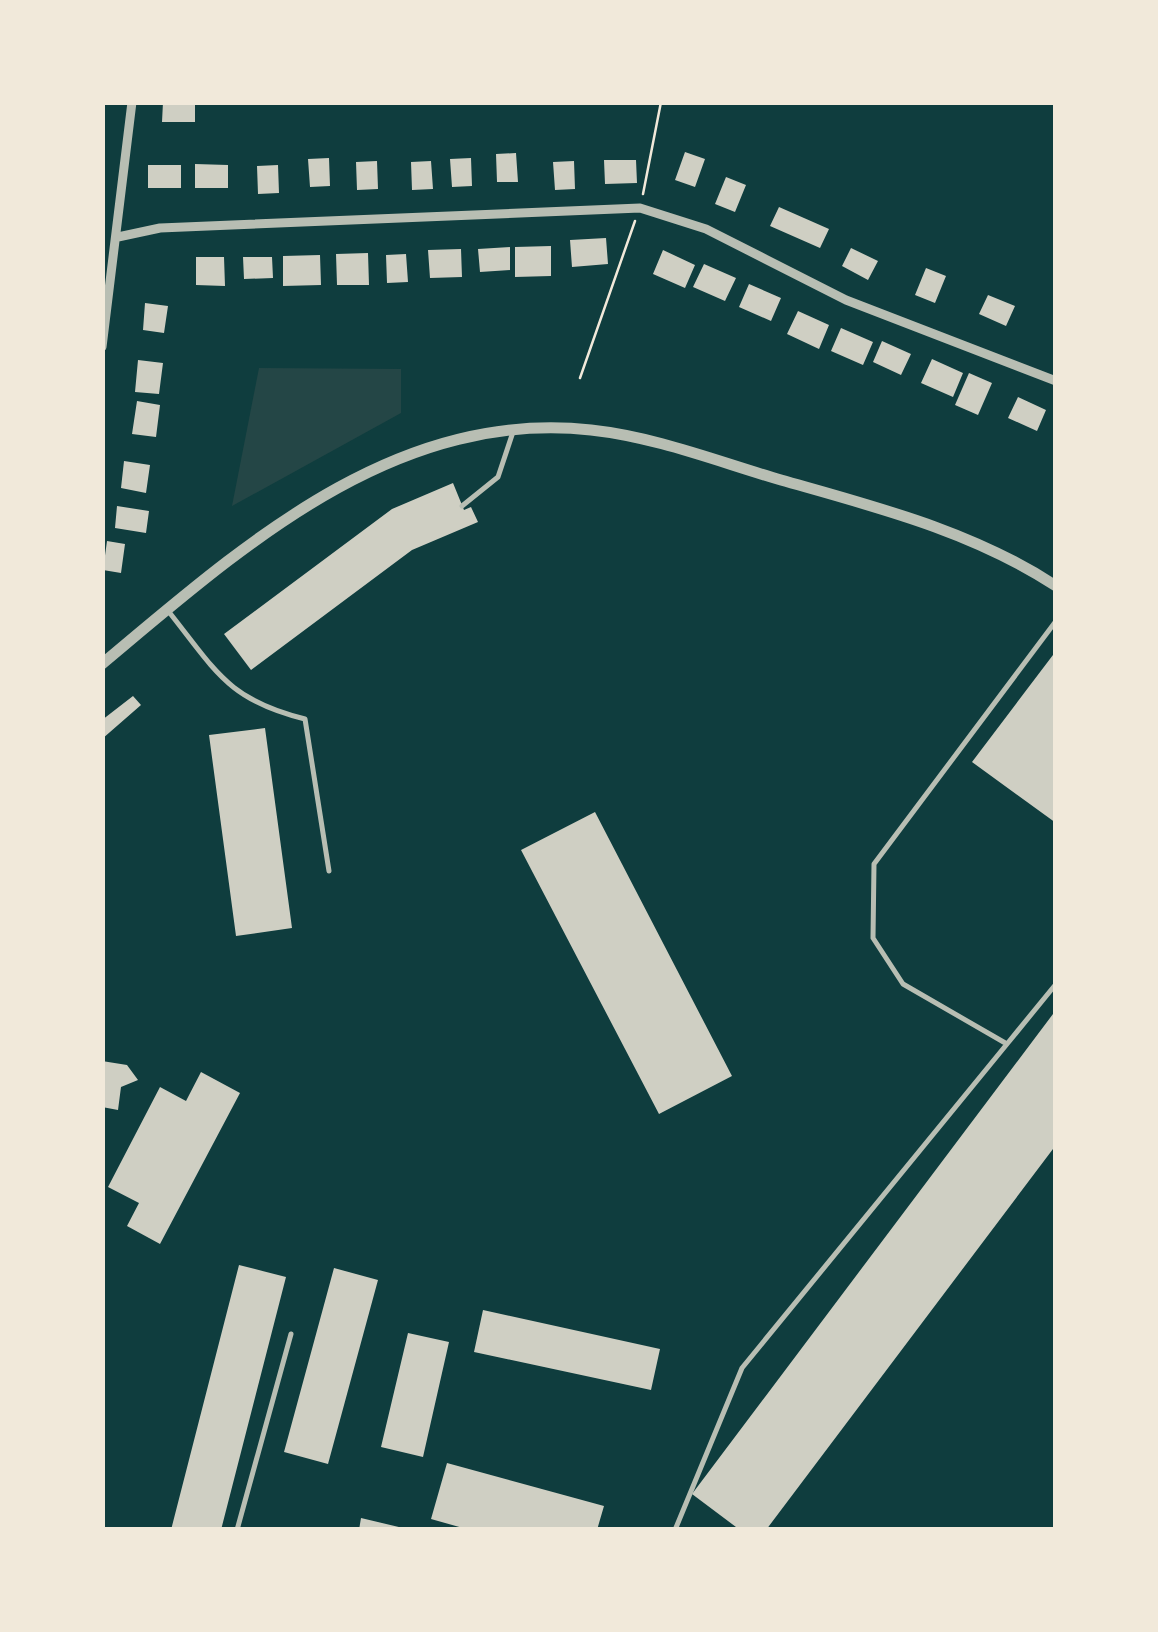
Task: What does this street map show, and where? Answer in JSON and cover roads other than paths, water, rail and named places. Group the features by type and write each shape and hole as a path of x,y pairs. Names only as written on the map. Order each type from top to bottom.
{"street":[{"path":"102,347 132,102"},
{"path":"118,237 160,228 640,208 706,229 846,300 1056,381"},
{"path":"102,664 261,534 349,480 432,444 514,428 590,430 673,448 943,529 1056,586"}],"lane":[{"path":"462,506 498,477 514,428"},
{"path":"167,610 225,684 261,708 305,719 329,871"},
{"path":"1008,1044 903,984 872,938 874,864 1056,621"},
{"path":"675,1530 742,1368 1056,984"},
{"path":"237,1530 292,1334"}]}
